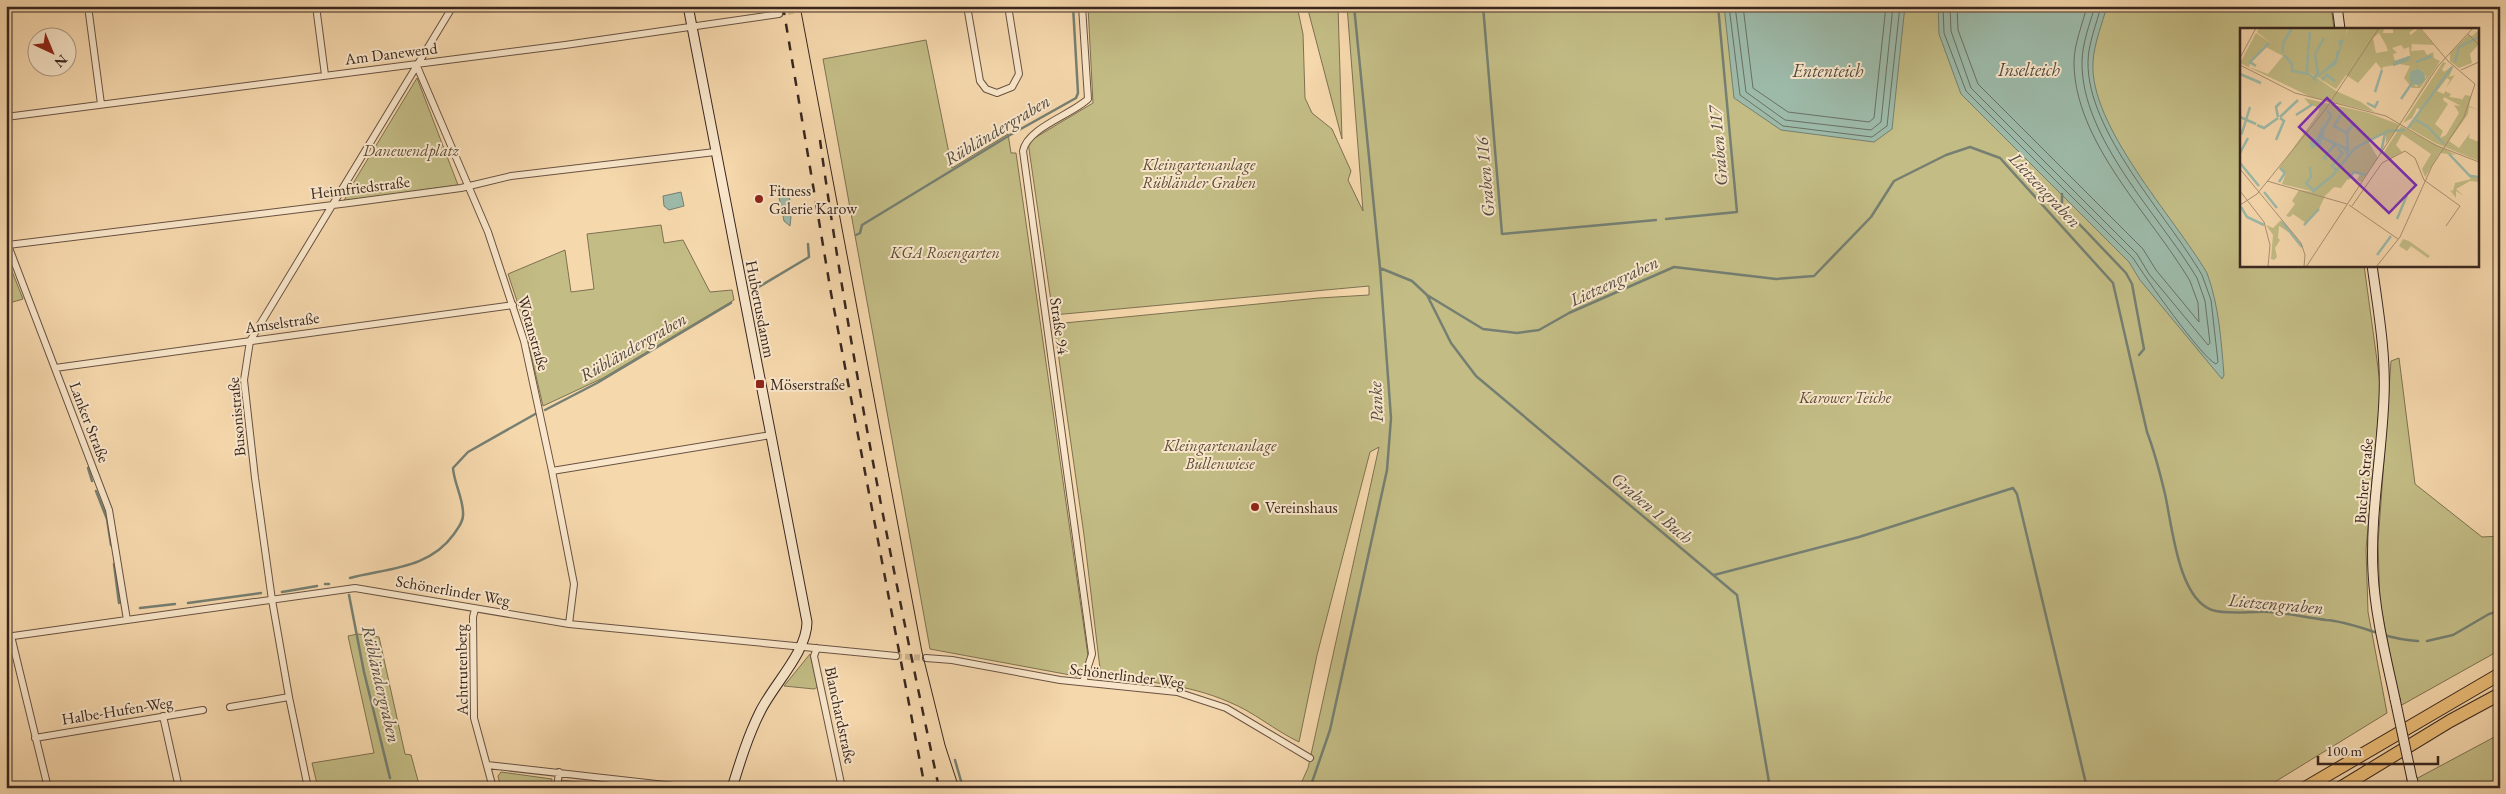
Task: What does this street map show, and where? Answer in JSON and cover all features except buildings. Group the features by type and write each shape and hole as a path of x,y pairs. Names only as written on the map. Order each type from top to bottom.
{"highway":[{"path":"2305,788 2500,674"},
{"path":"2340,788 2450,721 2500,694"}],"street":[{"path":"88,6 101,104"},
{"path":"316,6 325,75"},
{"name":"Busonistraße","path":"308,788 289,697 272,600 244,380 250,341 331,204 453,6"},
{"name":"Hubertusdamm","path":"688,6 806,616 806,635 802,648"},
{"path":"967,6 980,81 986,88 997,93 1012,87 1019,74 1008,6"},
{"name":"Straße 94","path":"1082,6 1088,99 1033,134 1024,142 1023,151 1092,654 1083,682"},
{"path":"2337,6 2340,28"},
{"name":"Am Danewend","path":"6,117 691,28 780,14"},
{"name":"Wotanstraße","path":"416,64 488,232 513,306 533,380 574,584 569,624"},
{"name":"Heimfriedstraße","path":"7,242 331,204 468,186 511,176 715,152"},
{"name":"Lanker Straße","path":"7,242 109,512 126,620"},
{"name":"Bucher Straße","path":"2372,266 2384,381 2373,538 2373,572 2381,631 2414,783"},
{"name":"Amselstraße","path":"55,368 513,306"},
{"path":"552,471 771,435"},
{"name":"Schönerlinder Weg","path":"9,636 355,588 569,624 896,656"},
{"name":"Achtrutenberg","path":"475,609 473,618 474,718 493,788"},
{"path":"9,636 48,788"},
{"path":"732,788 745,748 761,710 802,648"},
{"name":"Blanchardstraße","path":"817,648 814,656 842,788"},
{"name":"Schönerlinder Weg","path":"926,658 952,660 1060,680 1176,692 1217,706 1310,758"},
{"path":"230,707 289,697"},
{"name":"Halbe-Hufen-Weg","path":"35,738 203,710"},
{"path":"163,716 179,788"},
{"path":"487,765 692,788"},
{"path":"557,788 559,772"}],"green space":[{"name":"Karower Teiche","path":"1088,6 1297,6 1303,34 1305,98 1312,113 1332,129 1351,171 1348,180 1363,211 1347,6 2331,6 2334,28 2240,28 2240,266 2364,266 2381,390 2366,549 2368,612 2387,713 2265,788 1299,788 1308,768 1379,447 1370,452 1317,655 1299,742 1247,711 1214,696 1166,684 1101,677 1084,535 1054,324 1319,298 1369,295 1369,286 1053,315 1028,142 1093,103"},
{"path":"1307,6 1338,6 1342,139"},
{"name":"KGA Rosengarten","path":"926,40 952,168 1008,134 1011,153 1016,153 1088,656 1081,677 930,649 823,59"},
{"name":"Danewendplatz","path":"417,78 458,185 344,201 349,190"},
{"path":"661,225 664,243 683,240 710,292 732,290 734,300 603,378 543,406 522,316 508,274 565,250 571,292 594,289 587,234"},
{"path":"6,256 23,299 6,304"},
{"path":"2399,358 2415,484 2482,537 2500,536 2500,650 2400,706 2380,603 2378,544 2391,361"},
{"path":"358,634 379,637 405,754 411,755 420,788 318,788 312,763 374,753 348,636"},
{"path":"810,654 818,687 814,689 784,686"},
{"path":"2500,734 2500,788 2399,788"},
{"path":"501,772 552,779 551,788 501,788 498,776"},
{"path":"561,780 628,788 560,788"}],"water":[{"name":"Ententeich","path":"1724,6 1905,6 1892,129 1874,142 1781,130 1734,98"},
{"name":"Inselteich","path":"1938,6 2107,6 2094,55 2095,87 2104,114 2119,142 2155,199 2207,273 2219,323 2224,375 2222,379 2140,280 2129,262 1961,94 1939,34"},
{"path":"786,191 791,202 787,209 791,217 790,226 784,221 779,197"},
{"path":"681,192 684,206 669,210 664,206 663,196"}],"waterway":[{"name":"Rübländergraben","path":"856,235 860,233 862,225 1010,135 1076,98 1078,93 1073,6"},
{"name":"Panke","path":"1310,788 1330,730 1387,470 1391,418 1380,268 1354,6"},
{"name":"Graben 116","path":"1483,6 1502,234 1656,220"},
{"name":"Graben 117","path":"1666,219 1737,212 1718,6"},
{"name":"Lietzengraben","path":"1380,268 1412,281 1427,295 1483,329 1517,333 1539,330 1569,313 1674,267 1776,279 1814,276 1871,217 1894,181 1946,155 1970,147 2000,158 2113,283 2147,432 2165,494 2178,559 2191,591 2201,603 2212,610 2232,613 2283,613 2338,621 2394,638 2418,641"},
{"path":"2062,194 2062,206 2126,273 2132,284 2144,349 2139,355"},
{"name":"Rübländergraben","path":"752,291 809,257 808,244"},
{"name":"Graben 1 Buch","path":"1427,295 1451,343 1476,376 1737,595 1770,788"},
{"name":"Rübländergraben","path":"545,410 597,383 731,303"},
{"name":"Rübländergraben","path":"350,578 420,561 444,546 459,527 463,516 462,502 453,468 468,452 537,413"},
{"path":"88,468 92,481"},
{"path":"1714,575 1859,537 2013,488 2017,494 2087,788"},
{"path":"96,491 107,519 111,545"},
{"path":"114,564 119,603"},
{"path":"282,592 317,586"},
{"path":"188,603 261,593"},
{"name":"Rübländergraben","path":"349,595 364,672 390,778"},
{"path":"140,608 175,604"},
{"name":"Lietzengraben","path":"2427,641 2453,635 2489,614 2500,611"},
{"path":"955,760 963,788"}],"tunnel":[{"path":"779,14 805,8"},
{"path":"896,656 926,658"}],"tram line":[{"path":"800,6 922,652 945,745 959,788"}],"railway":[{"path":"783,6 831,293 925,788"},
{"path":"820,140 859,384 905,627 939,788"}],"place":[{"name":"Fitness Galerie Karow","path":"759,199"},
{"name":"Möserstraße","path":"760,384"},
{"name":"Vereinshaus","path":"1255,507"}],"park label":[{"name":"Kleingartenanlage Rübländer Graben","path":"1199,173"},
{"name":"Kleingartenanlage Bullenwiese","path":"1220,454"}]}
